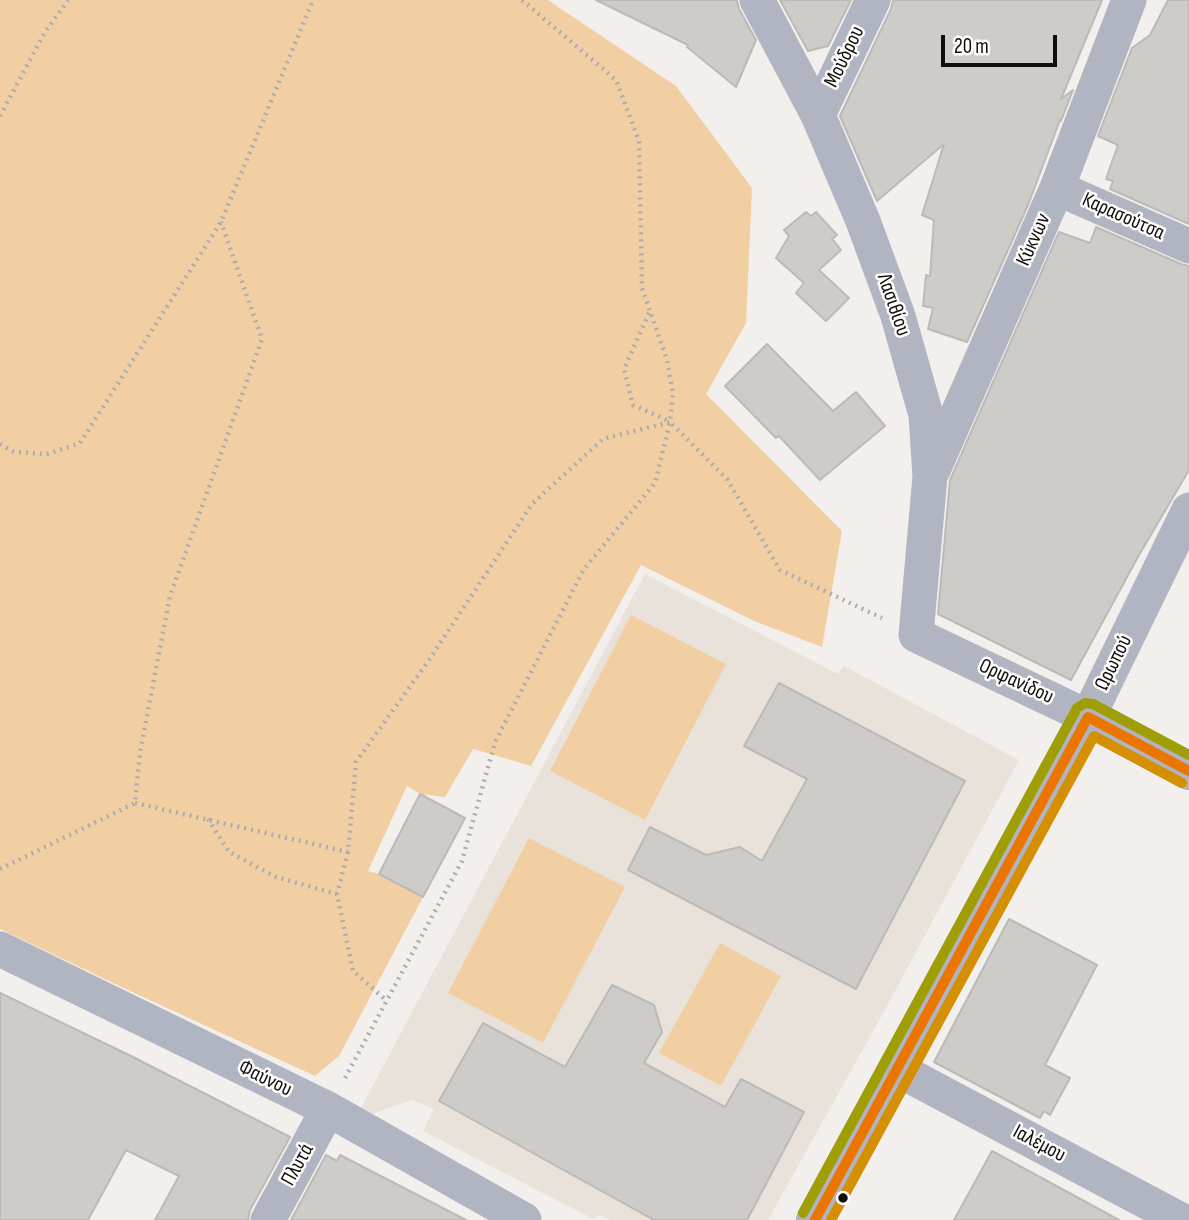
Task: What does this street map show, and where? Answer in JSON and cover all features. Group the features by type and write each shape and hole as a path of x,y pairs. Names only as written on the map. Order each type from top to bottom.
{"street":[{"name":"Λασιθίου","path":"757,0 818,115 863,221 898,316 926,415 930,476 916,635"},
{"name":"Μούδρου","path":"818,115 873,0"},
{"name":"Κύκνων","path":"930,476 1057,188 1129,0"},
{"name":"Καρασούτσα","path":"1057,188 1189,246"},
{"name":"Ωρωπού","path":"815,1220 1088,717 1189,510"},
{"name":"Ορφανίδου","path":"916,635 1088,717 1189,771"},
{"name":"Φαύνου","path":"0,949 328,1109 524,1220"},
{"name":"Ιαλέμου","path":"897,1069 1181,1220"},
{"name":"Πλυτά","path":"268,1220 328,1109"}],"path":[{"path":"0,116 45,32 68,0"},
{"path":"0,444 14,452 47,454 80,443 221,222 313,0"},
{"path":"328,1109 462,861 495,742 584,569 655,483 670,422 673,394 667,360 642,288 639,141 615,80 522,0"},
{"path":"135,803 140,752 170,596 262,339 221,222"},
{"path":"650,311 624,369 633,405 670,422 727,479 780,569 916,635"},
{"path":"387,1001 353,971 337,894 348,852 356,762 429,660 532,504 603,439 670,422"},
{"path":"0,869 135,803 348,852"},
{"path":"208,819 229,852 276,877 337,894"}],"shaded area":[{"path":"0,0 548,0 676,86 752,188 746,323 706,394 842,531 822,647 754,621 641,565 531,766 473,749 445,797 420,794 407,786 368,871 423,897 339,1056 315,1076 0,929"},
{"path":"645,574 838,674 844,666 1019,760 768,1220 610,1220 599,1215 593,1219 423,1131 434,1109 412,1100 372,1114 361,1108"},
{"path":"631,615 726,664 645,820 550,771"},
{"path":"529,838 625,887 543,1043 448,993"},
{"path":"720,943 781,976 721,1086 659,1053"}],"building":[{"path":"596,0 737,0 756,40 736,87 687,47 688,45"},
{"path":"780,0 851,0 828,46 808,51"},
{"path":"893,0 1102,0 1061,99 1073,90 1028,205 967,342 928,329 933,308 923,306 926,275 930,276 934,220 922,215 944,144 877,201 840,116"},
{"path":"1168,0 1189,0 1189,224 1110,189 1113,181 1106,179 1118,145 1098,136 1132,48 1150,35"},
{"path":"806,212 811,216 816,212 837,235 832,239 841,250 819,270 849,298 826,321 796,293 804,283 776,258 789,236 784,230"},
{"path":"1096,227 1189,266 1189,470 1071,680 938,614 950,480 1059,232 1090,243"},
{"path":"767,344 833,411 856,392 885,426 820,480 779,436 776,438 725,386"},
{"path":"779,683 965,781 856,989 628,870 650,827 706,855 740,847 762,861 807,779 744,746"},
{"path":"420,794 465,818 423,897 379,874"},
{"path":"1009,919 1097,965 1045,1065 1070,1078 1050,1115 1044,1111 1040,1118 934,1062"},
{"path":"612,985 654,1005 662,1032 644,1063 725,1107 741,1079 804,1112 747,1220 654,1220 439,1101 483,1023 565,1067"},
{"path":"0,993 290,1137 250,1210 248,1220 155,1220 179,1176 126,1150 88,1220 0,1220"},
{"path":"992,1151 1119,1220 954,1220"},
{"path":"326,1155 337,1161 340,1155 466,1220 291,1220"}],"transit line":[{"path":"803,1213 1077,708 1085,703 1093,704 1189,755"},
{"path":"815,1220 1088,717 1189,771"},
{"path":"831,1220 1094,736 1182,783"}]}
